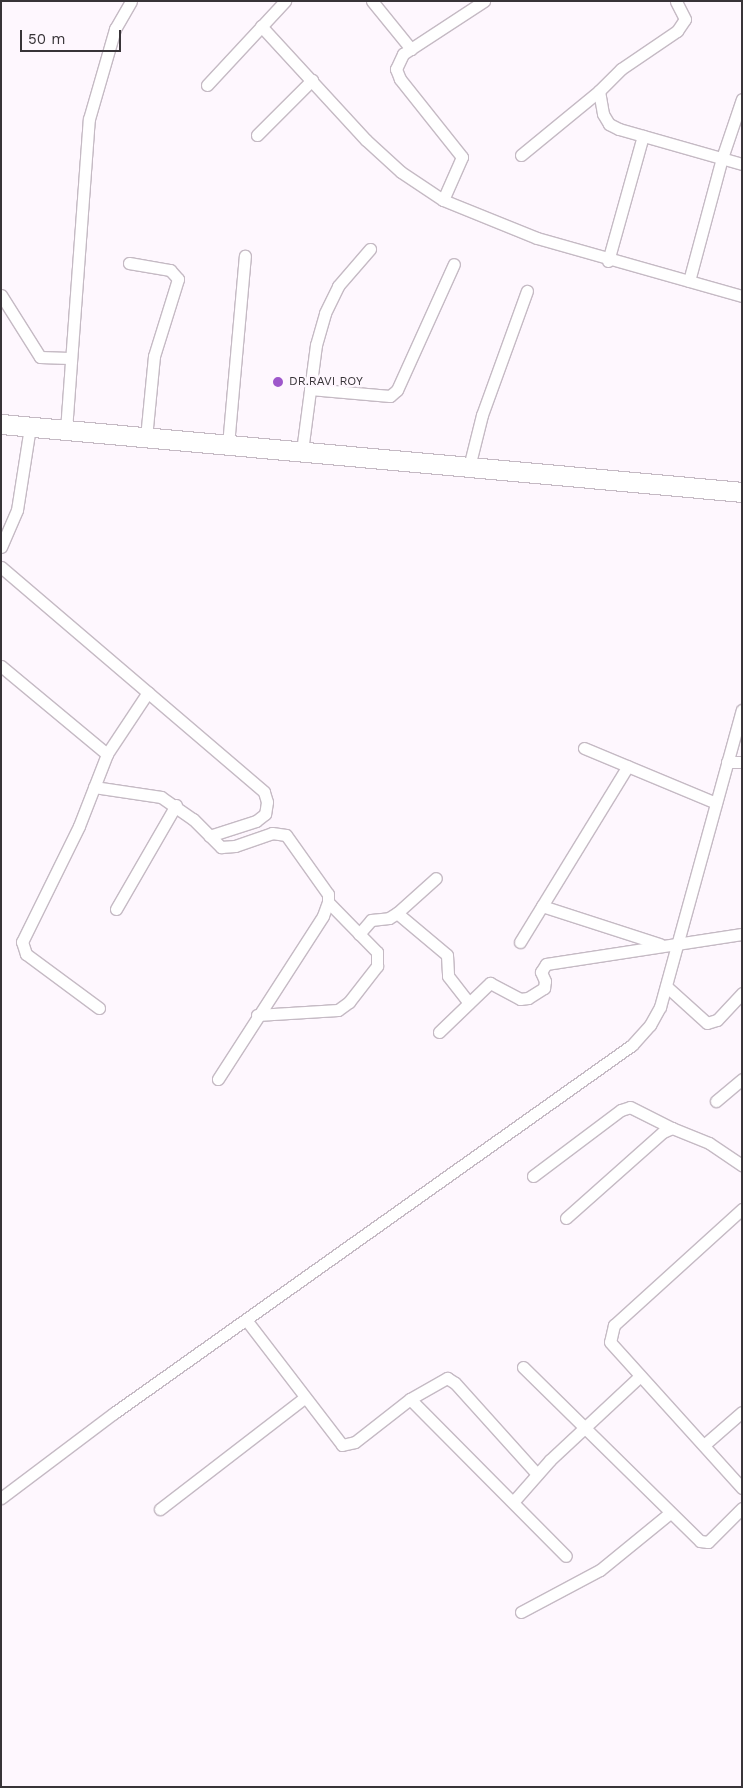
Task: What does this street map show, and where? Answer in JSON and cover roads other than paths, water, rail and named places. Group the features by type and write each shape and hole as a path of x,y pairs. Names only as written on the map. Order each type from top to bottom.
{"main road":[{"path":"1,424 742,492"}],"street":[{"path":"66,430 69,358 89,118 115,29 130,1"},
{"path":"207,85 285,1"},
{"path":"372,1 411,49"},
{"path":"443,200 462,157 400,79 396,69 398,60 411,49 484,1"},
{"path":"521,155 599,91 621,69 683,26 686,19 676,1"},
{"path":"260,26 373,146 401,172 443,200 537,238 608,260 742,296"},
{"path":"257,135 312,80"},
{"path":"599,91 603,114 609,124 643,136 742,164"},
{"path":"689,282 722,158 742,99"},
{"path":"608,260 643,136"},
{"path":"302,452 310,388 325,313 338,286 370,249"},
{"path":"228,445 245,256"},
{"path":"129,263 170,270 178,279 154,356 146,437"},
{"path":"310,388 390,396 397,390 454,264"},
{"path":"469,467 482,415 527,291"},
{"path":"1,295 40,357 69,358"},
{"path":"1,548 17,510 30,427"},
{"path":"1,567 264,792 268,802 265,814 256,821 209,836"},
{"path":"1,666 107,754"},
{"path":"99,1008 22,949 107,754 148,692"},
{"path":"1,1498 114,1413 612,1062 650,1026 666,986 675,942 742,710"},
{"path":"584,748 716,803"},
{"path":"727,762 742,762"},
{"path":"520,942 628,766"},
{"path":"94,787 140,792 176,804 220,847 227,848 272,833 286,835 328,894 328,902 218,1079"},
{"path":"116,909 176,804"},
{"path":"360,934 371,920 389,918 397,913 436,878"},
{"path":"257,1015 321,1013 338,1010 349,1002 379,958 360,934 328,902"},
{"path":"542,906 662,944"},
{"path":"397,913 447,956 448,976 469,1002"},
{"path":"440,1032 490,983 498,985 511,996 528,998 544,988 546,981 541,972 546,964 675,942 742,934"},
{"path":"666,986 707,1023 717,1020 742,993"},
{"path":"716,1101 742,1079"},
{"path":"533,1176 630,1107 672,1128 709,1143 742,1165"},
{"path":"566,1218 663,1132 672,1128"},
{"path":"742,1209 614,1325 610,1342 742,1488"},
{"path":"247,1321 304,1398 342,1445 355,1442 410,1399 440,1380 447,1378 455,1382 537,1474"},
{"path":"523,1367 670,1513 705,1543 742,1508"},
{"path":"513,1502 537,1474 640,1376"},
{"path":"160,1509 304,1398"},
{"path":"410,1399 566,1556"},
{"path":"704,1445 742,1412"},
{"path":"522,1612 600,1570 670,1513"}],"place":[{"name":"DR.RAVI ROY","path":"278,382"}]}
